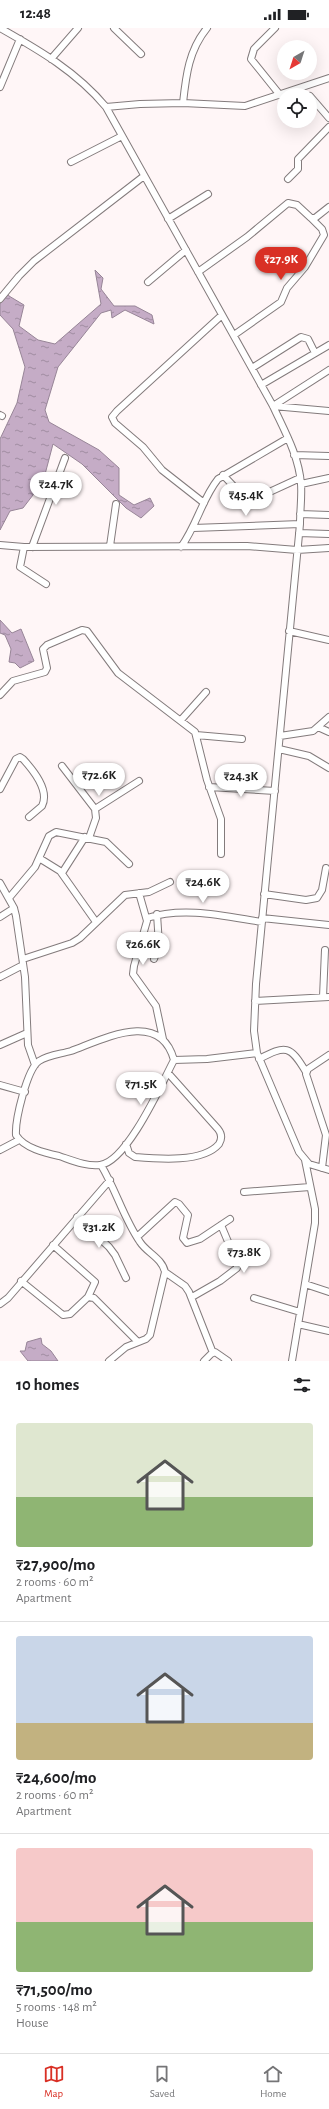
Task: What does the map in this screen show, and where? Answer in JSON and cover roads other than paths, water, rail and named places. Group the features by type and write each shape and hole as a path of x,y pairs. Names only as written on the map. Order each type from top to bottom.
{"street":[{"path":"0,28 51,59 84,83 106,107 273,406 294,455 300,481 300,524 254,1001 254,1031 258,1056 299,1152 309,1164 329,1170"},
{"path":"10,34 15,28"},
{"path":"51,59 78,28"},
{"path":"114,28 141,54"},
{"path":"183,103 188,65 196,44 207,28"},
{"path":"275,28 254,48 251,59 277,91"},
{"path":"0,87 20,39"},
{"path":"302,87 329,78"},
{"path":"106,107 140,104 183,103 245,106 277,96"},
{"path":"317,103 329,118"},
{"path":"288,179 298,169 298,159 329,127"},
{"path":"71,162 122,136"},
{"path":"0,299 12,283 34,261 144,176"},
{"path":"168,219 208,194"},
{"path":"198,272 248,237 288,203 297,204 322,229 324,235 305,267 289,285 278,305 234,335"},
{"path":"310,218 315,218 329,207"},
{"path":"148,282 186,250"},
{"path":"204,503 162,470 147,451 115,423 112,417 117,410 222,315"},
{"path":"252,368 302,337 308,339 315,353"},
{"path":"261,385 329,344"},
{"path":"273,406 284,397 329,370"},
{"path":"273,406 329,411"},
{"path":"181,547 193,528 210,489 223,475 288,438"},
{"path":"294,455 329,456"},
{"path":"32,547 65,458"},
{"path":"223,475 244,497 252,500 300,481 329,478"},
{"path":"110,546 116,504"},
{"path":"300,514 329,515"},
{"path":"193,528 300,524"},
{"path":"299,533 329,534"},
{"path":"0,545 24,547 247,546 297,550 329,548"},
{"path":"24,547 20,566 46,584"},
{"path":"0,694 13,681 43,673 47,668 43,652 45,647 85,630 118,673 181,720 192,729 196,735 209,787 221,819 220,854"},
{"path":"289,631 329,640"},
{"path":"181,720 206,692"},
{"path":"280,736 304,733 318,727 329,717"},
{"path":"318,727 329,732"},
{"path":"196,735 242,740"},
{"path":"279,749 309,756 329,768"},
{"path":"0,789 16,759 20,757 23,759 38,780 44,794 42,806 29,816"},
{"path":"62,766 95,809 96,818 87,838 62,873"},
{"path":"95,809 140,781"},
{"path":"209,787 274,791"},
{"path":"9,898 35,867 52,833 60,832 108,844 129,864"},
{"path":"39,858 54,866 62,873 96,922"},
{"path":"264,894 312,900 320,894 326,868"},
{"path":"0,978 23,962 72,943 125,895 152,891 170,882"},
{"path":"0,884 14,908 23,962 27,1033 30,1052 35,1065"},
{"path":"139,893 147,918 133,971 135,978 148,992 156,1006 163,1039 169,1047 174,1060 168,1073 151,1106 126,1144 108,1162 101,1165 84,1163 42,1152 19,1140 16,1135 17,1118 24,1092 35,1065 46,1058 126,1032 149,1032 163,1039"},
{"path":"0,917 14,908"},
{"path":"147,918 157,914 177,912 329,925"},
{"path":"154,959 159,945 157,914"},
{"path":"254,1001 326,997 325,950"},
{"path":"0,1045 27,1033"},
{"path":"174,1060 258,1056 284,1048 288,1049 298,1058 306,1072 306,1077 326,1136 322,1168"},
{"path":"306,1072 329,1055"},
{"path":"126,1144 129,1152 135,1157 186,1157 205,1154 214,1149 221,1140 222,1136 218,1130 168,1073"},
{"path":"0,1085 24,1092"},
{"path":"0,1150 19,1140"},
{"path":"292,1361 316,1223 305,1160"},
{"path":"101,1165 110,1180 137,1237 161,1263 165,1272 185,1286 192,1297 213,1353"},
{"path":"0,1304 110,1180"},
{"path":"244,1192 310,1187"},
{"path":"137,1237 175,1202 179,1204 188,1215 182,1238 187,1243 196,1241 230,1219"},
{"path":"77,1217 109,1247 117,1258 126,1278"},
{"path":"192,1297 220,1281 237,1268 237,1263 221,1225"},
{"path":"21,1281 63,1315 70,1314 88,1297 95,1282 53,1245"},
{"path":"110,1361 123,1349 146,1339 151,1331 165,1272"},
{"path":"305,1284 329,1292"},
{"path":"88,1297 96,1299 138,1342"},
{"path":"254,1298 300,1312"},
{"path":"298,1324 329,1331"},
{"path":"204,1361 213,1353 218,1353 228,1361"}],"water":[{"path":"95,270 103,278 101,289 114,306 135,306 152,315 154,324 125,310 112,318 111,310 101,313 58,367 45,410 49,422 99,450 119,468 119,495 134,505 150,498 154,506 141,518 126,508 82,464 53,444 43,482 23,508 10,511 0,530 0,439 17,403 25,367 13,329 0,315 0,304 7,293 9,296 24,305 19,326 38,340 55,344 101,304"},
{"path":"0,620 12,633 21,629 34,661 20,668 15,663 9,662 11,649 5,635 0,633"},
{"path":"41,1338 42,1344 51,1351 58,1361 28,1361 20,1351 25,1351 27,1342"}]}
